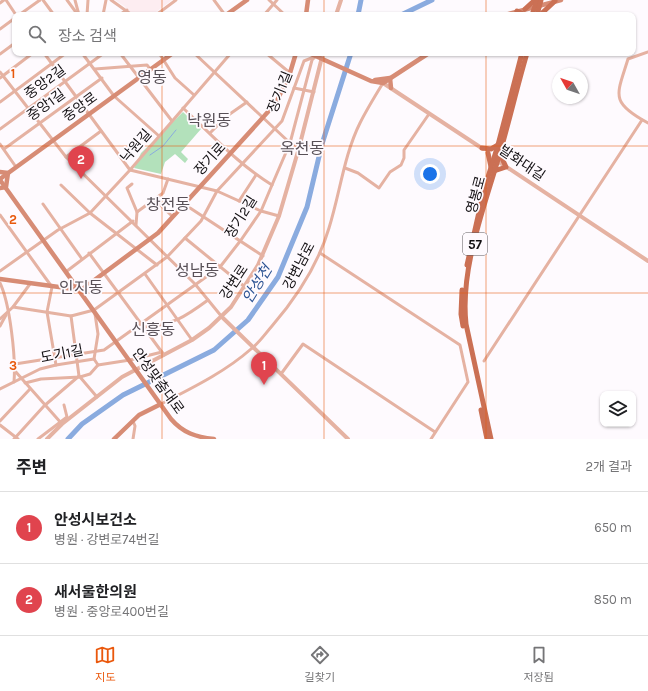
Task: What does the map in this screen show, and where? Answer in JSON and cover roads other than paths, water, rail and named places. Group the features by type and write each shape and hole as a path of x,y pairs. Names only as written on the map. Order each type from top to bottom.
{"main road":[{"path":"229,12 247,0"},
{"path":"306,12 308,0"},
{"path":"525,9 536,0 538,4"},
{"path":"514,12 538,4 554,1"},
{"path":"543,12 554,1"},
{"name":"중앙로","path":"0,180 169,56"},
{"name":"장기로","path":"81,290 151,240 173,217 281,97 295,56"},
{"path":"316,56 383,84 424,56"},
{"name":"영봉로","path":"487,439 461,314 470,246 496,160 498,145 521,56"},
{"name":"영봉로","path":"496,160 500,154 525,56"},
{"path":"375,81 390,78"},
{"path":"390,78 391,88"},
{"path":"482,148 491,149 498,145"},
{"path":"488,153 493,170 506,167 500,154"},
{"name":"영봉로","path":"491,439 466,324 464,308 468,272 493,170"},
{"path":"0,172 8,174 6,187 0,188"},
{"name":"안성맞춤대로","path":"0,180 81,290 160,403 182,430 202,438 214,439"},
{"path":"0,279 52,288 81,290"},
{"path":"71,289 74,281"},
{"path":"71,289 85,296 86,287"},
{"path":"114,439 133,421 160,403"}],"street":[{"path":"0,3 5,0 14,12"},
{"path":"23,12 40,0"},
{"path":"43,0 52,12"},
{"path":"67,0 76,12"},
{"path":"75,0 77,12"},
{"path":"87,12 88,0"},
{"path":"104,12 106,0"},
{"path":"111,0 127,10 124,12"},
{"path":"160,12 176,0"},
{"path":"214,0 223,12"},
{"path":"269,0 282,12"},
{"path":"266,12 277,0"},
{"path":"337,12 341,0"},
{"path":"0,29 12,20"},
{"path":"0,54 12,45"},
{"path":"648,58 646,53 628,59 618,93 619,100 623,105 648,123"},
{"path":"1,77 30,56"},
{"path":"46,56 130,170 201,186 217,191 261,211 279,216"},
{"path":"0,102 62,56"},
{"path":"84,56 114,96 159,136"},
{"name":"중앙2길","path":"0,129 100,56"},
{"path":"122,56 172,121"},
{"path":"161,56 175,78 194,95"},
{"path":"197,56 290,143 299,148"},
{"name":"낙원길","path":"0,271 61,228 90,213 130,170 228,56"},
{"path":"270,56 290,73"},
{"name":"장기1길","path":"94,310 157,265 185,238 204,216 217,191 241,163 282,121 304,61 316,56"},
{"name":"장기2길","path":"15,364 77,353 104,350 142,325 195,284 220,267 261,211 290,143 312,60 316,56"},
{"name":"강변로","path":"47,439 61,424 122,377 137,371 163,354 192,340 223,318 245,287 263,256 279,216 299,148 322,56"},
{"path":"95,69 147,65 151,70"},
{"path":"0,72 1,77 15,90 66,157 195,284 223,318 348,439"},
{"name":"중앙1길","path":"4,149 102,78"},
{"name":"발화대길","path":"383,84 482,148 506,167 648,261"},
{"name":"강변남로","path":"160,403 200,384 253,348 293,300 308,278 320,253 329,228 360,123 383,84"},
{"path":"294,88 314,92"},
{"path":"210,133 227,116 247,102"},
{"path":"183,108 241,163 272,185"},
{"path":"346,168 358,173 379,188 390,172 401,164 404,158 404,150 429,114"},
{"path":"484,361 642,120"},
{"path":"66,157 101,131"},
{"path":"0,144 16,167"},
{"path":"239,201 256,175"},
{"path":"136,212 164,193 168,179"},
{"name":"낙원길","path":"132,184 127,188 136,212 136,225"},
{"path":"61,185 90,213 157,265"},
{"path":"154,199 173,217"},
{"path":"43,204 82,259"},
{"path":"184,204 241,240 263,256"},
{"path":"0,215 52,288 47,312 56,365"},
{"path":"66,271 132,221"},
{"path":"185,238 245,287"},
{"path":"89,253 163,354"},
{"path":"320,253 460,345 468,382 431,439"},
{"path":"145,274 192,340"},
{"path":"0,283 6,300 15,364 14,382"},
{"path":"0,319 13,308 30,284"},
{"path":"142,325 163,326 178,320 208,300"},
{"path":"13,308 72,316 94,310 98,334 94,359"},
{"path":"0,326 7,314"},
{"path":"72,316 80,376 97,396"},
{"path":"281,374 302,344 435,432"},
{"name":"도기1길","path":"0,389 40,369 56,365 94,359 98,365 163,354"},
{"path":"24,383 41,379 90,374 98,365"},
{"path":"15,371 61,424"},
{"path":"0,425 16,438 44,406 80,376"},
{"path":"0,421 30,389"},
{"path":"38,439 61,424 67,417 64,405"},
{"path":"133,421 135,426 133,439"}],"waterway":[{"name":"안성천","path":"359,12 361,0"},
{"path":"407,12 432,0"},
{"name":"안성천","path":"68,439 82,424 123,395 214,350 248,320 278,277 307,207 322,144 350,56"},
{"path":"150,155 163,146 176,130"}],"place":[{"name":"새서울한의원","path":"81,179"},
{"name":"안성시보건소","path":"264,385"}],"district":[{"name":"영동","path":"152,77"},
{"name":"낙원동","path":"209,120"},
{"name":"옥천동","path":"302,148"},
{"name":"창전동","path":"168,204"},
{"name":"성남동","path":"197,270"},
{"name":"인지동","path":"81,287"},
{"name":"신흥동","path":"153,329"}]}
